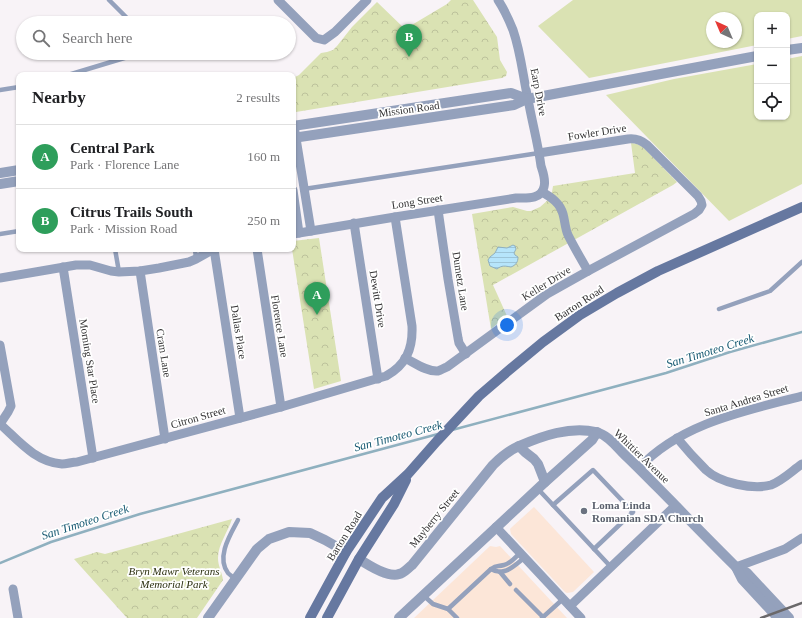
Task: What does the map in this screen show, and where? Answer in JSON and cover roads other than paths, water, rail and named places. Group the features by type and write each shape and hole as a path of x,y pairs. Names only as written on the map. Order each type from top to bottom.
{"main road":[{"name":"Barton Road","path":"310,618 346,552 382,498 408,474 436,441 478,396 543,342 580,315 617,293 658,271 802,207"},
{"name":"Barton Road","path":"327,618 359,559 394,504 408,474"}],"street":[{"path":"278,0 294,16"},
{"path":"296,18 316,38 324,40 367,0"},
{"name":"Earp Drive","path":"498,0 513,30 521,60 527,99 544,181 542,192"},
{"path":"790,50 802,48"},
{"name":"Mission Road","path":"296,137 514,105 527,99 754,57"},
{"name":"Mission Road","path":"296,126 512,93 527,99"},
{"name":"Fowler Drive","path":"539,153 634,138 647,145 698,196 702,205"},
{"path":"296,143 311,231"},
{"path":"0,173 16,170"},
{"path":"0,184 16,181"},
{"path":"296,190 304,189"},
{"path":"542,192 552,198 560,207 568,236 588,271"},
{"name":"Long Street","path":"296,233 516,198 534,197 538,196 542,192"},
{"name":"Keller Drive","path":"405,358 431,370 438,371 447,367 547,294 694,214 702,205"},
{"name":"Dumetz Lane","path":"438,210 458,338 459,343 466,354"},
{"path":"395,217 412,326 412,337 405,358"},
{"name":"Dewitt Drive","path":"354,223 378,379"},
{"path":"0,278 76,265 90,265 119,272 140,271 170,266 196,259 209,252"},
{"name":"Dallas Place","path":"214,252 240,418"},
{"name":"Florence Lane","path":"257,252 280,407"},
{"name":"Morning Star Place","path":"63,267 93,458"},
{"name":"Cram Lane","path":"140,271 165,439"},
{"path":"0,346 11,406 0,424"},
{"name":"Citron Street","path":"0,424 31,452 46,460 62,464 77,462 165,439 378,379 394,371 401,365 405,358"},
{"name":"Santa Andrea Street","path":"639,468 657,451 685,433 733,414 802,396"},
{"name":"Mayberry Street","path":"359,559 388,574 400,574 412,565 493,465 506,453 518,446 540,437 561,432 597,432"},
{"path":"399,618 541,485 592,440 597,432"},
{"name":"Whittier Avenue","path":"597,432 608,438 639,468 736,567 747,573 789,618"},
{"path":"677,438 707,471 723,480 745,486 759,487 772,485 783,479 802,464"},
{"path":"518,446 538,464 541,485"},
{"path":"570,606 675,506"},
{"path":"496,527 580,618"},
{"path":"208,618 257,549 269,540 289,532 310,533 346,552"},
{"path":"736,567 785,550 802,538"},
{"name":"Whittier Avenue","path":"736,567 742,579 778,618"},
{"path":"13,589 18,618"}],"lane":[{"path":"110,0 125,16"},
{"path":"78,72 118,60"},
{"path":"0,90 16,87"},
{"path":"304,189 539,153"},
{"path":"0,234 16,231"},
{"path":"116,252 119,272"},
{"path":"195,252 196,259"},
{"path":"719,309 770,291 802,262"},
{"path":"553,505 592,470 633,512 594,549"},
{"path":"541,485 553,505 611,567"},
{"path":"235,579 228,572 224,563 224,551 238,520"},
{"path":"448,609 491,569 511,562 522,555"},
{"path":"491,569 496,572 507,571 515,566 522,555"},
{"path":"500,572 510,584"},
{"path":"516,590 543,618 563,599"},
{"path":"423,595 433,604 448,609 457,618"}],"water":[{"path":"513,245 516,249 514,253 518,257 515,264 511,267 502,266 497,269 490,266 488,260 495,253 498,247 507,248"}],"waterway":[{"name":"San Timoteo Creek","path":"452,430 666,373 730,352 802,332"},
{"name":"San Timoteo Creek","path":"0,563 51,542 140,514 438,434"}],"railway":[{"path":"761,618 802,603"}],"place":[{"name":"Citrus Trails South","path":"409,57"},
{"name":"Central Park","path":"317,315"},
{"name":"Loma Linda Romanian SDA Church","path":"584,511"}],"park label":[{"name":"Bryn Mawr Veterans Memorial Park","path":"174,577"}]}
